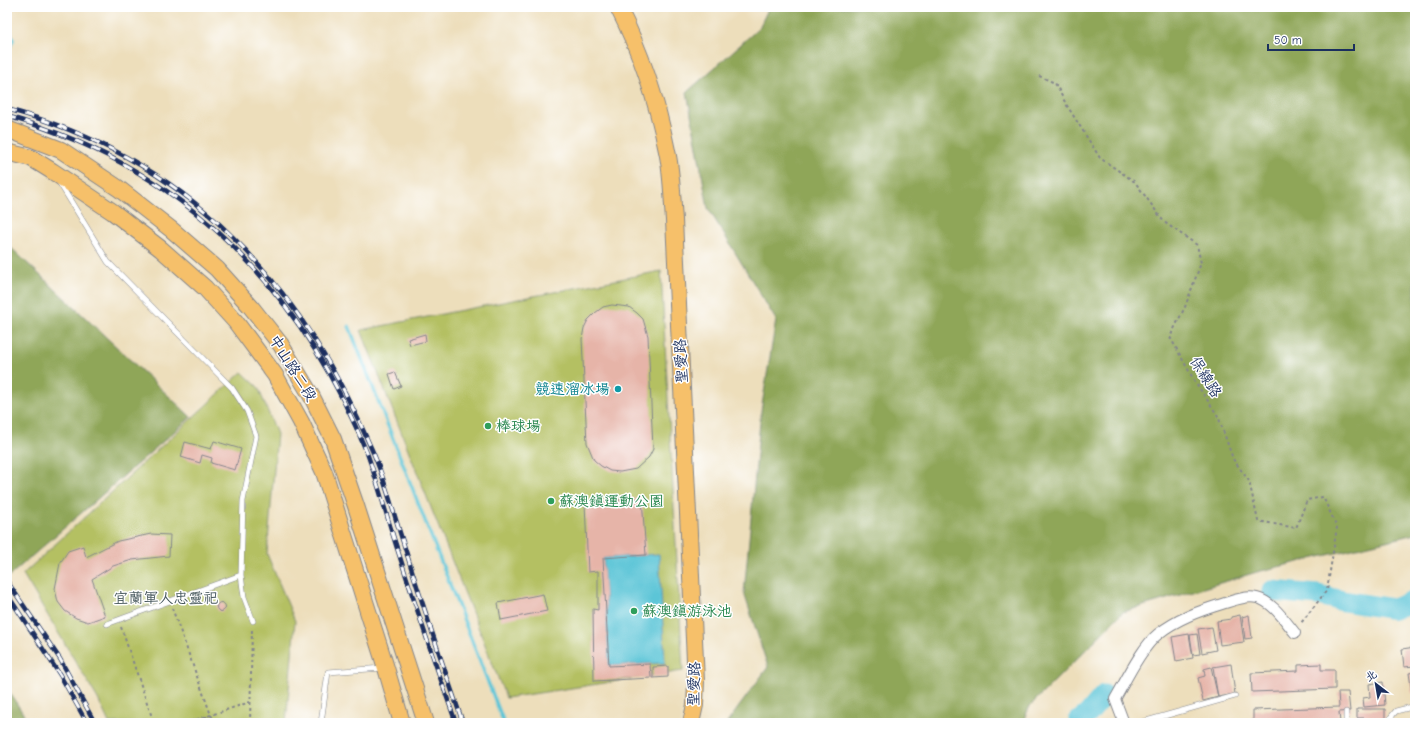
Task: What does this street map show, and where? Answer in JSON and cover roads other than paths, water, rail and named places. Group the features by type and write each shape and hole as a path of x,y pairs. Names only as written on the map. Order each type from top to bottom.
{"main road":[{"name":"聖愛路","path":"618,7 631,31 644,65 659,113 670,175 674,220 695,673 695,705 691,723"},
{"name":"中山路二段","path":"7,129 61,150 118,188 172,230 217,269 251,307 281,345 312,397 333,439 426,723"},
{"path":"52,171 61,150"},
{"name":"中山路二段","path":"7,152 31,158 52,171 114,212 161,249 205,288 235,321 274,376 301,422 324,472 402,723"}],"street":[{"path":"1124,723 1115,699 1139,658 1157,634 1181,619 1206,609 1239,599 1257,598 1272,607 1295,633"},
{"path":"388,675 394,723"}],"lane":[{"path":"52,171 108,262 232,388 247,411 256,436 243,501 241,575 244,597 252,621"},
{"path":"107,624 241,575"},
{"path":"321,723 328,672 388,675"},
{"path":"1139,723 1235,696"},
{"path":"1392,723 1392,717 1396,711 1412,706 1415,708"},
{"path":"1346,712 1346,723"}],"water":[{"name":"蘇澳鎮游泳池","path":"659,554 665,663 609,666 603,558"}],"waterway":[{"path":"7,21 13,40 7,53"},
{"path":"349,326 504,723"},
{"path":"1272,591 1318,595 1343,601 1394,609 1415,600"},
{"path":"1079,723 1079,721 1088,714 1104,695"}],"railway":[{"path":"7,109 72,131 130,159 183,194 230,234 273,281 310,332 343,389 377,461 463,723"},
{"path":"7,116 70,138 128,167 180,201 228,241 270,286 307,337 339,393 367,453 410,589 456,723"},
{"path":"7,581 60,659 95,723"},
{"path":"7,594 60,675 87,723"}],"place":[{"name":"競速溜冰場","path":"618,389"},
{"name":"棒球場","path":"488,426"},
{"name":"蘇澳鎮運動公園","path":"551,501"},
{"name":"蘇澳鎮游泳池","path":"634,611"}],"park label":[{"name":"宜蘭軍人忠靈祀","path":"166,598"}]}
